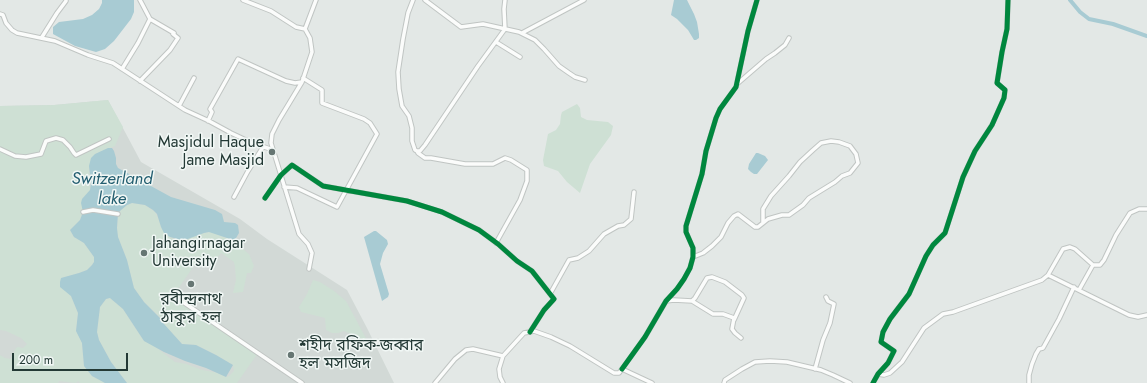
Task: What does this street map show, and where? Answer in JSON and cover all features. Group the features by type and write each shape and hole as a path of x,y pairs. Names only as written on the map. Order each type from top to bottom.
{"street":[{"path":"42,37 66,0"},
{"path":"140,0 150,19 174,33 173,34 178,38 170,50 140,81"},
{"path":"243,0 271,11 296,27 305,29 310,38 312,52 303,80 279,120 272,134 271,143 299,234 308,244 312,253 309,269"},
{"path":"305,29 316,0"},
{"path":"413,0 408,13 398,72 402,106 409,116 412,128 412,141 415,150 425,158 465,164 493,164 505,158 527,170 527,181 520,200 496,243"},
{"path":"425,0 461,27 483,24 522,33 535,40 559,66 575,77 585,80"},
{"path":"417,151 420,151 425,145 478,66 505,30 504,0"},
{"path":"522,33 584,0"},
{"path":"737,84 748,31 757,0"},
{"path":"873,383 878,374 888,363 894,351 881,342 883,332 890,319 909,294 926,256 933,245 945,233 963,177 975,151 994,120 1004,98 1005,90 997,82 1007,29 1008,0"},
{"path":"0,14 3,15 6,23 12,30 17,33 42,37 55,41 112,63 185,110 231,133 273,150"},
{"path":"122,69 138,43 150,19"},
{"path":"503,383 500,377 499,369 502,356 524,332 539,332 551,337 570,346 614,373 619,373 644,337 666,301 678,289 690,268 693,257 692,248 686,232 686,226 702,174 706,151 720,109 737,84 785,45 789,38"},
{"path":"496,42 520,57"},
{"path":"208,121 212,112 210,109 238,59 286,81 295,83 303,80 322,90 322,103 364,119 370,123 377,134 337,207 297,188 284,186"},
{"path":"179,106 194,78"},
{"path":"0,149 15,156 26,157 40,154 46,141 56,138 63,140 70,146 76,155 109,139"},
{"path":"693,257 703,253 712,246 721,237 728,223 734,216 738,214 755,227 758,227 768,220 782,215 790,215 803,205 809,198 842,176 850,173 858,164 856,154 850,146 831,141 821,143 813,150 800,162 771,196 763,209 763,223"},
{"path":"234,197 263,147"},
{"path":"266,198 281,175 292,165 323,186 407,201 442,212 479,230 517,261 532,271 554,299 544,310 530,332"},
{"path":"550,294 569,260 578,258 589,251 604,234 618,226 624,225 631,219 634,192"},
{"path":"878,374 890,373 902,362 924,328 943,314 953,312 1042,280 1048,275 1063,250 1070,247 1075,249 1093,265 1100,265 1130,213 1139,209 1147,209"},
{"path":"83,212 93,210 118,214"},
{"path":"1079,290 1093,265"},
{"path":"1048,275 1129,315 1138,317 1147,315"},
{"path":"692,301 707,278 712,277 725,282 744,298 734,320 732,329 741,338"},
{"path":"1030,383 1030,369 1036,354 1039,349 1043,348 1074,287"},
{"path":"816,369 823,340 830,323 834,304 826,298"},
{"path":"666,301 692,301 713,314 723,314 734,318 734,320"},
{"path":"183,302 302,383"},
{"path":"435,383 455,359 466,350 473,349 502,356"},
{"path":"724,383 730,376 755,362 770,360 787,362 816,369 833,374 850,383"},
{"path":"622,369 652,383"}],"shaded area":[{"name":"Jahangirnagar University","path":"108,100 141,162 240,219 267,239 347,290 394,383 0,383 0,106 54,105"}],"green space":[{"path":"108,100 123,127 115,146 95,154 89,166 90,190 80,220 70,230 74,237 84,243 94,257 94,262 87,270 62,278 78,313 76,331 82,343 84,366 92,376 105,383 80,383 78,381 76,383 59,381 58,383 0,383 0,355 11,359 16,348 23,348 27,344 21,338 6,331 0,330 0,106 54,105"},
{"path":"577,104 580,108 581,117 587,120 608,122 613,126 611,135 590,164 580,193 567,182 558,171 544,166 543,160 548,134 556,130 560,124 562,112"},
{"path":"132,203 145,205 155,212 161,227 170,237 174,239 211,232 232,240 249,254 254,266 251,273 247,273 243,292 233,293 236,280 234,262 221,253 212,265 200,257 173,295 258,353 237,383 127,383 111,362 99,340 97,332 100,307 106,299 110,298 123,309 144,341 153,345 175,362 218,373 226,377 234,371 233,365 216,355 196,345 182,344 164,324 161,318 144,302 134,288 127,260 117,232 118,214 127,205"},
{"path":"313,280 320,282 346,301 369,344 357,340 353,335 344,331 332,333 326,330 325,318 301,312 299,307"}],"water":[{"path":"102,0 134,0 134,12 131,19 114,41 105,49 96,52 75,46 53,34 53,27 59,22 83,19 92,15 99,9"},
{"path":"674,0 687,0 697,22 699,38 696,40 694,40 688,30 677,19 671,15"},
{"name":"Switzerland lake","path":"108,148 112,148 114,151 118,168 171,197 215,210 222,214 224,222 235,223 238,225 239,233 233,240 209,232 181,240 170,237 164,233 157,214 145,205 132,203 127,205 118,213 118,237 127,260 134,288 144,302 161,319 182,344 196,345 233,365 226,377 164,352 144,341 123,309 110,298 106,299 100,307 97,332 99,340 111,362 127,383 105,383 92,376 84,366 82,343 76,331 78,313 71,296 60,287 60,282 61,278 87,270 94,262 94,257 84,243 74,237 70,230 80,220 83,212 81,203 82,199 90,190 91,183 89,166 91,158 95,154"},
{"path":"756,153 765,156 768,160 757,174 754,174 748,169 749,164"},
{"path":"374,231 387,240 388,244 383,253 380,264 389,294 388,297 382,301 364,237"}],"waterway":[{"path":"1070,0 1080,12 1089,19 1113,24 1147,36"}],"cycle path":[{"path":"622,369 645,337 666,301 677,289 690,268 693,257 693,248 686,232 686,226 702,174 706,151 716,118 720,109 736,87 748,31 757,0"},
{"path":"873,383 878,374 888,363 894,351 881,342 883,332 890,319 909,294 926,256 933,245 945,233 963,177 975,151 992,125 1004,98 1005,90 997,83 1007,29 1008,0"},
{"path":"265,198 281,175 292,165 323,186 407,201 442,212 479,230 517,261 532,271 554,299 544,310 530,332"}],"place":[{"name":"Masjidul Haque Jame Masjid","path":"272,152"},
{"name":"Jahangirnagar University","path":"144,253"},
{"name":"রবীন্দ্রনাথ ঠাকুর হল","path":"191,284"},
{"name":"শহীদ রফিক-জব্বার হল মসজিদ","path":"291,355"}]}
